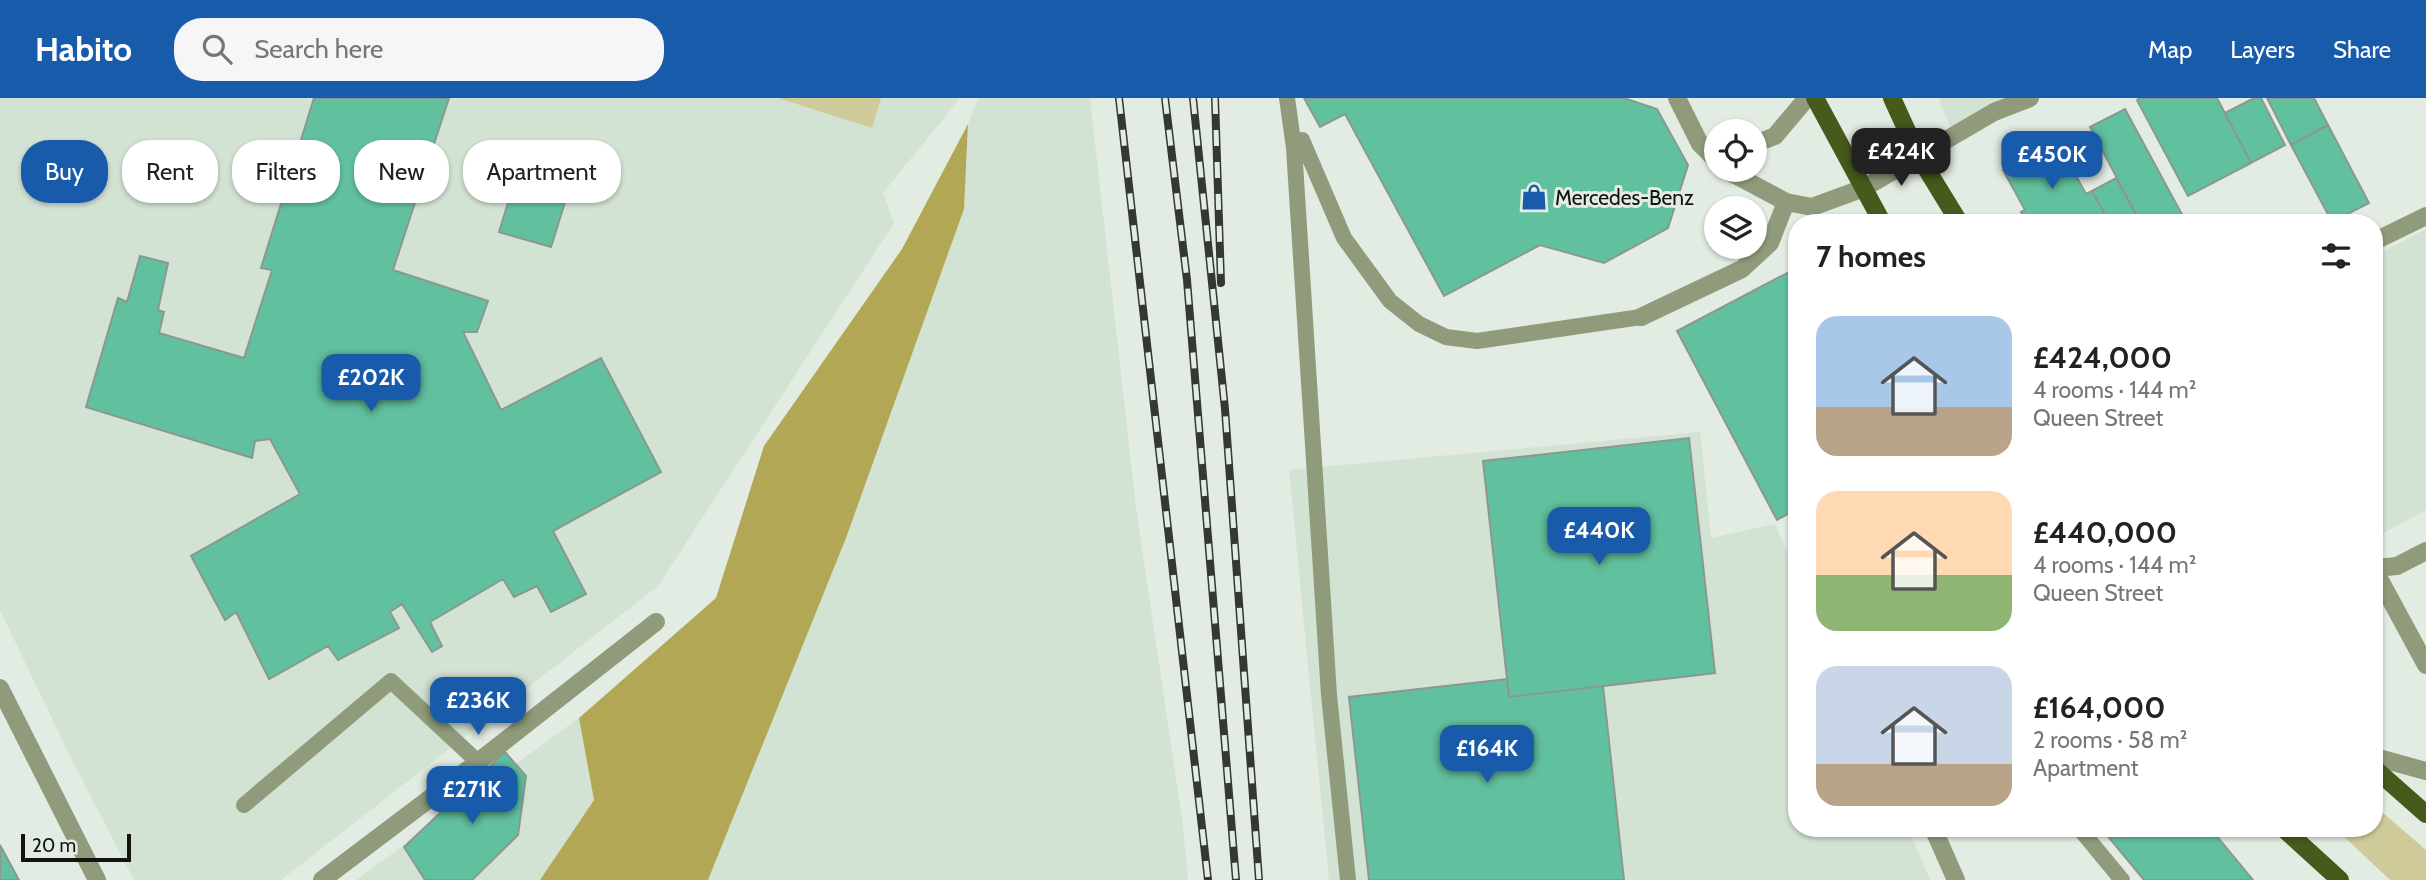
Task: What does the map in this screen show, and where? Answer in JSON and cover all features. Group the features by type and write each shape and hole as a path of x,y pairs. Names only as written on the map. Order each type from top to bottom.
{"main road":[{"path":"1815,98 1878,214"},
{"path":"1892,98 1918,155 1954,214"},
{"path":"2383,776 2426,814"},
{"path":"2293,837 2340,880"}],"street":[{"path":"1677,98 1704,139"},
{"path":"1767,139 1775,136 1807,98"},
{"path":"1749,182 1786,201 1812,207 1864,188 1992,105 2030,98"},
{"path":"1641,317 1742,269 1770,243 1786,201"},
{"path":"2383,237 2426,216"},
{"path":"2383,568 2397,566 2426,551"},
{"path":"2383,584 2426,665"},
{"path":"322,880 656,622"},
{"path":"0,688 97,880"},
{"path":"2383,759 2426,771"},
{"path":"1938,837 1956,880"}],"lane":[{"path":"1287,98 1294,148 1329,695 1348,880"},
{"path":"1294,148 1302,140 1344,239 1390,301 1419,324 1446,337 1477,341 1641,317"},
{"path":"244,805 391,681 478,762"},
{"path":"2086,837 2122,880"}],"shaded area":[{"path":"0,98 960,98 883,193 894,223 658,586 281,880 134,880 69,754 0,610"},
{"path":"778,98 881,98 872,128"},
{"path":"978,98 1090,98 1136,508 1182,819 1188,880 708,880 846,538 964,209 968,124"},
{"path":"1939,98 2030,98 1953,135"},
{"path":"968,124 964,209 846,538 708,880 540,880 594,800 579,718 716,598 764,446 902,249"},
{"path":"2426,229 2426,510 2383,533 2383,252"},
{"path":"1700,432 1711,538 1775,524 1788,555 1788,837 1912,837 1930,880 1329,880 1289,470"},
{"path":"579,718 594,800 540,880 356,880"},
{"path":"2383,813 2426,850 2426,880 2390,880 2345,837 2383,837"}],"building":[{"path":"314,98 449,98 435,140 354,140 354,203 415,203 393,270 488,301 477,332 463,332 501,410 601,358 661,472 553,531 586,594 551,612 537,586 514,597 503,579 430,622 442,646 432,652 402,604 390,612 399,628 338,660 328,646 269,679 236,612 225,620 191,556 300,494 270,439 255,441 252,458 86,407 118,298 127,302 140,256 168,263 158,310 164,312 159,333 244,358 272,270 261,268 281,203 340,203 340,140 301,140"},
{"name":"Mercedes-Benz","path":"1304,98 1624,98 1657,109 1688,165 1668,228 1604,263 1540,245 1444,296 1345,114 1320,127"},
{"path":"2217,98 2251,163 2188,196 2137,100"},
{"path":"2254,98 2261,98 2285,145 2251,163 2225,113"},
{"path":"2267,98 2314,98 2328,125 2291,145"},
{"path":"2125,109 2182,214 2136,214 2090,127"},
{"path":"2328,125 2369,203 2348,214 2328,214 2291,145"},
{"path":"2051,144 2062,165 2068,161 2086,194 2092,191 2105,214 2022,214 2025,210 2003,170"},
{"path":"2116,178 2136,214 2105,214 2092,191"},
{"path":"508,203 565,203 551,247 499,232"},
{"path":"1788,273 1788,514 1777,520 1677,331"},
{"path":"1689,438 1715,673 1509,697 1483,461"},
{"path":"1507,679 1509,697 1603,686 1624,880 1369,880 1349,697"},
{"path":"505,752 526,776 518,835 472,880 425,880 404,847"},
{"path":"2108,837 2217,837 2253,880 2144,880"},
{"path":"0,845 19,880 0,880"}],"railway":[{"path":"1119,98 1208,880"},
{"path":"1165,98 1187,280 1236,880"},
{"path":"1193,98 1225,409 1259,880"},
{"path":"1215,98 1221,283"}],"place":[{"name":"Mercedes-Benz","path":"1534,197"}]}
